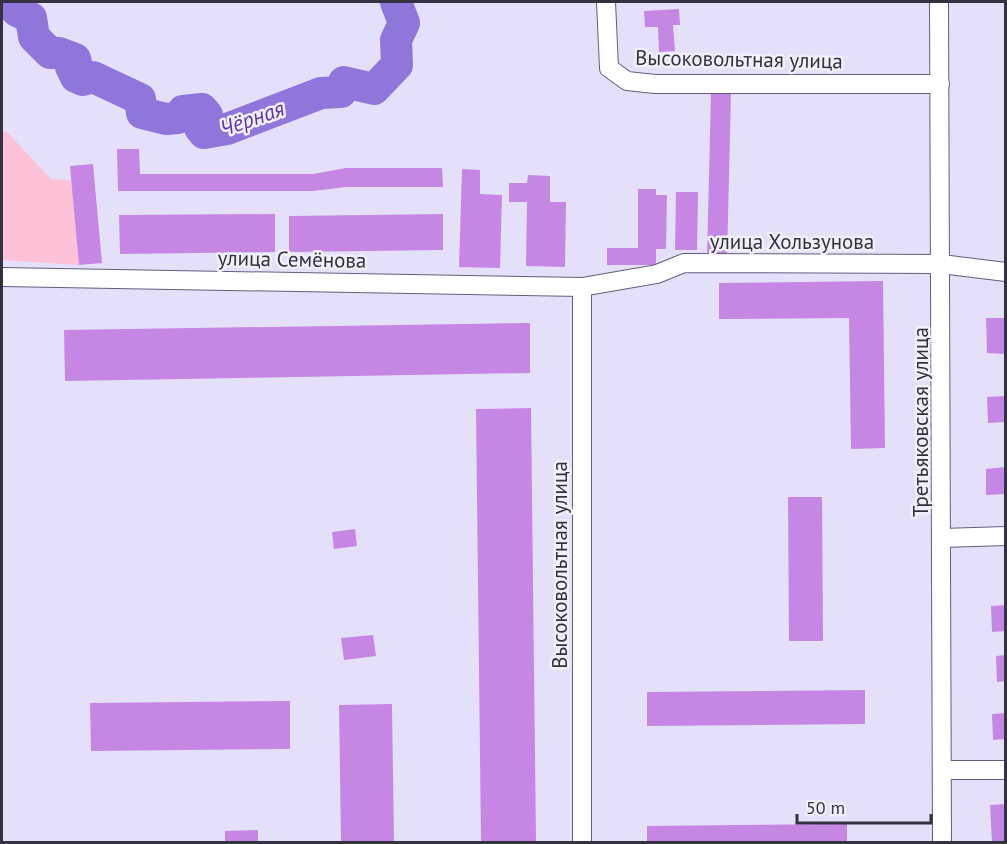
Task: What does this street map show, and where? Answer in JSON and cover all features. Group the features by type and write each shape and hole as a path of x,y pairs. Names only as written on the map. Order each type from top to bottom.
{"street":[{"name":"Высоковольтная улица","path":"606,2 609,68 627,81 655,84 940,84"},
{"name":"Третьяковская улица","path":"939,2 942,843"},
{"name":"улица Хользунова","path":"582,287 657,274 684,263 941,264 1005,272"},
{"name":"улица Семёнова","path":"2,277 582,287"},
{"name":"Высоковольтная улица","path":"582,287 582,843"},
{"path":"942,538 1005,536"},
{"path":"943,770 1005,770"}],"shaded area":[{"path":"2,131 7,132 51,179 72,180 79,265 2,260"}],"building":[{"path":"679,9 680,25 673,25 675,51 659,52 658,27 645,27 644,11"},
{"path":"711,92 731,93 727,260 707,259"},
{"path":"117,149 139,149 140,174 313,174 346,168 442,168 443,187 346,187 313,191 118,191"},
{"path":"93,164 102,263 79,265 70,166"},
{"path":"462,169 480,170 480,194 502,195 500,268 459,267"},
{"path":"528,175 550,176 550,202 566,202 565,267 526,266 527,202 509,202 509,183 527,183"},
{"path":"638,189 656,189 656,195 667,195 666,249 656,249 656,265 607,265 607,248 638,248"},
{"path":"676,192 698,192 697,250 675,250"},
{"path":"275,214 275,252 120,254 119,215"},
{"path":"443,214 443,250 289,252 289,216"},
{"path":"883,281 885,448 851,449 849,318 719,319 719,283"},
{"path":"986,318 1006,318 1006,354 987,353"},
{"path":"530,323 530,373 65,381 64,330"},
{"path":"1006,396 1006,422 988,423 987,397"},
{"path":"531,408 536,842 481,842 476,409"},
{"path":"1006,467 1006,494 986,495 986,469"},
{"path":"788,497 822,497 823,641 789,641"},
{"path":"355,529 357,546 334,549 332,532"},
{"path":"1006,605 1006,631 992,632 991,606"},
{"path":"373,635 376,656 344,660 341,638"},
{"path":"1006,655 1006,681 997,682 996,656"},
{"path":"865,690 865,724 647,726 647,692"},
{"path":"290,701 290,749 91,751 90,703"},
{"path":"392,704 394,842 341,842 339,705"},
{"path":"1006,713 1006,739 993,740 992,714"},
{"path":"1006,804 1006,842 992,842 990,805"},
{"path":"847,824 847,842 647,842 647,826"},
{"path":"258,830 258,842 225,842 225,831"}],"waterway":[{"name":"Чёрная","path":"8,2 17,11 31,18 34,37 50,53 59,53 75,59 76,63 71,67 76,77 83,80 93,77 140,99 142,113 166,119 178,118 183,111 202,109 207,115 200,128 204,133 227,129 321,93 341,92 344,82 374,89 397,65 396,40 404,23 396,2"}]}
